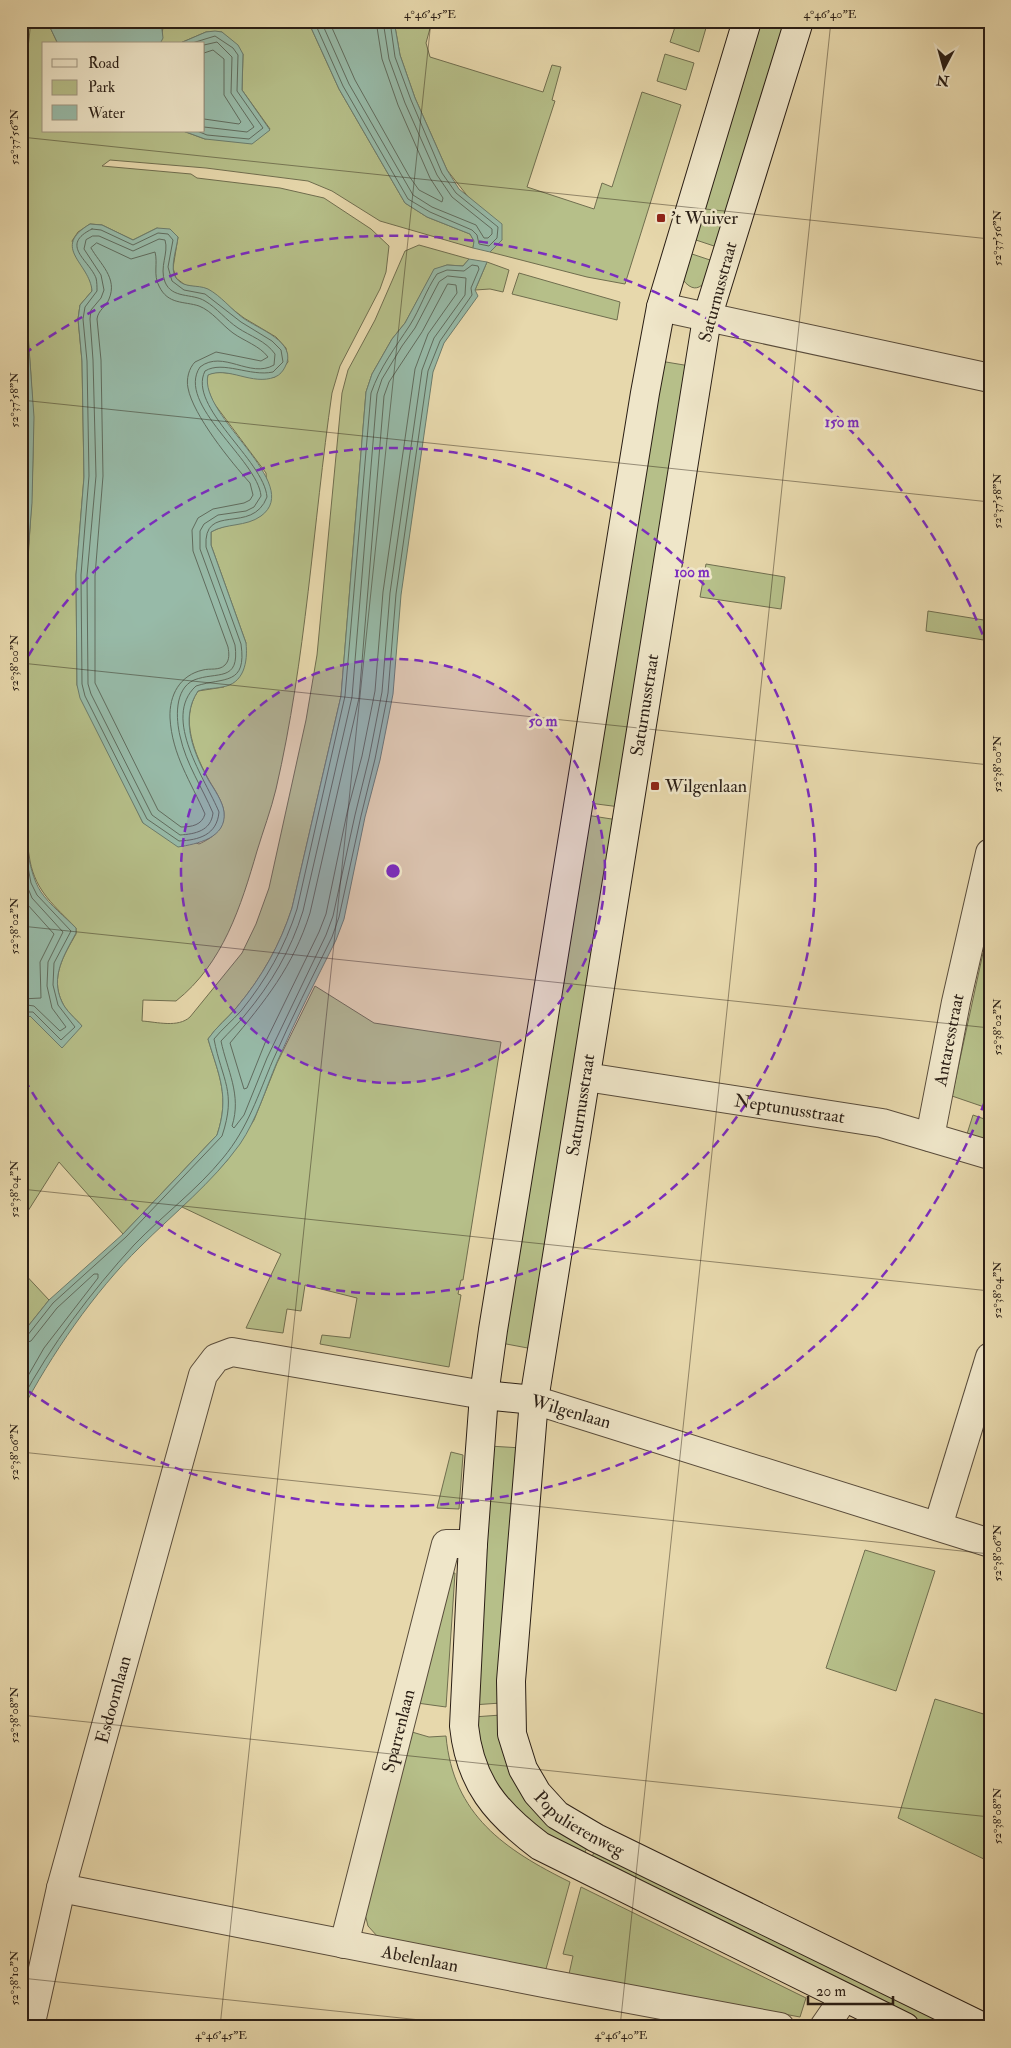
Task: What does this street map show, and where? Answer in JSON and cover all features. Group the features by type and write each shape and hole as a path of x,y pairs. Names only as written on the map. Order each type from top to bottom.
{"street":[{"path":"484,1395 533,1075 660,306 747,21"},
{"name":"Saturnusstraat","path":"534,1400 708,318 799,21"},
{"path":"660,306 990,378"},
{"name":"Antaresstraat","path":"930,1137 956,1002 980,944 990,853"},
{"name":"Neptunusstraat","path":"586,1077 882,1123 990,1155"},
{"name":"Wilgenlaan","path":"203,1375 216,1358 232,1352 484,1395 534,1400 990,1543"},
{"path":"938,1526 990,1357"},
{"name":"Esdoornlaan","path":"30,2027 61,1888 203,1375"},
{"name":"Populierenweg","path":"484,1395 473,1544 464,1726 467,1751 476,1778 490,1800 520,1831 540,1846 904,2027"},
{"name":"Populierenweg","path":"534,1400 520,1560 510,1710 516,1752 537,1793 557,1815 596,1838 983,2027"},
{"name":"Sparrenlaan","path":"344,1944 446,1544 473,1544"},
{"name":"Abelenlaan","path":"61,1888 780,2027"},
{"path":"824,2027 844,1998"}],"green space":[{"path":"21,21 47,21 57,42 42,42 42,132 186,132 205,139 270,129 242,90 243,54 222,32 206,32 183,42 160,42 163,28 161,21 308,21 339,89 405,203 427,217 470,234 474,241 473,248 380,221 332,191 308,181 206,168 110,160 102,166 191,174 197,178 280,188 324,198 371,229 389,246 386,272 380,289 340,366 332,393 295,691 276,789 251,872 228,933 206,970 176,1001 143,1000 142,1021 173,1023 190,1017 242,953 256,924 269,888 306,720 317,655 342,393 348,370 375,320 405,251 419,245 469,259 463,266 447,265 434,270 405,323 392,339 372,374 366,392 341,696 292,908 287,922 276,948 254,984 237,1007 208,1039 222,1086 223,1109 217,1135 123,1234 59,1162 21,1222 21,1024 30,1016 82,1026 62,1002 57,984 60,966 76,934 76,928 47,898 37,881 30,861 23,811 20,709 31,504 33,426 21,235","holes":["90,224 102,225 133,240 157,228 178,237 173,268 176,278 185,285 206,289 244,318 276,337 286,348 288,362 275,377 267,378 223,372 208,374 206,384 213,402 266,473 268,508 262,514 248,521 211,532 211,545 246,643 224,687 198,691 192,702 189,725 191,737 199,760 224,810 220,829 199,844 143,823 77,685 76,575 84,477 82,361 78,319 80,305 92,291 91,280 72,241 78,232"]},
{"path":"394,21 432,21 426,43 430,57 543,92 552,65 561,67 552,100 555,101 527,187 594,209 602,183 612,187 642,92 681,105 625,284 587,277 490,252 502,240 447,170 415,98 400,55"},
{"path":"677,21 708,21 699,52 670,42"},
{"path":"756,21 792,21 720,248 690,238"},
{"path":"665,54 694,63 686,90 657,81"},
{"path":"686,252 716,262 707,279 699,287 689,286 683,280"},
{"path":"487,262 509,270 503,292 490,289 475,290"},
{"path":"519,273 620,302 617,320 512,294"},
{"path":"660,361 690,366 620,807 589,803"},
{"path":"706,564 785,577 781,609 700,597"},
{"path":"928,611 990,621 990,641 926,631"},
{"path":"586,815 618,820 533,1349 501,1343"},
{"path":"983,953 990,955 990,1109 952,1096"},
{"path":"315,986 374,1023 501,1042 463,1280 461,1280 458,1294 461,1295 449,1367 320,1344 322,1335 350,1338 357,1298 305,1285 301,1311 287,1309 283,1333 246,1328 281,1254 182,1207 226,1162 254,1120 277,1063"},
{"path":"973,1115 990,1121 990,1144 966,1137"},
{"path":"21,1270 49,1300 21,1335"},
{"path":"489,1446 522,1448 501,1703 472,1705"},
{"path":"451,1452 463,1455 459,1509 437,1508"},
{"path":"865,1550 935,1571 896,1691 826,1668"},
{"path":"452,1573 455,1573 446,1707 417,1703"},
{"path":"935,1699 990,1716 990,1852 986,1860 898,1818"},
{"path":"501,1715 502,1730 589,1844 582,1858 517,1815 487,1771 473,1717"},
{"path":"412,1732 429,1737 446,1736 451,1764 459,1788 471,1808 486,1827 524,1857 570,1882 546,1969 378,1937 368,1926 365,1914"},
{"path":"596,1847 965,2027 924,2027 590,1862"},
{"path":"581,1887 806,1998 800,2017 569,1974 573,1956 563,1954"}],"water":[{"path":"47,21 161,21 163,38 161,42 57,42"},
{"path":"308,21 394,21 400,55 415,98 447,170 459,189 502,224 502,240 490,252 473,248 474,241 470,234 427,217 405,203 339,89"},
{"path":"206,32 222,32 238,45 243,54 242,90 270,130 252,144 205,139 186,132 205,132 205,42 183,42"},
{"path":"90,224 102,225 133,240 157,228 170,229 178,237 173,264 176,278 183,284 208,289 213,292 243,318 282,343 288,358 280,374 266,379 224,373 208,375 209,392 218,410 261,468 270,486 271,502 261,516 249,522 223,527 211,532 211,545 246,643 246,657 243,671 235,682 222,687 198,691 192,702 189,725 194,748 203,771 222,804 224,821 216,834 209,838 194,844 178,847 143,823 80,698 77,685 76,575 84,477 82,361 78,319 80,305 92,291 90,281 75,256 73,241"},
{"path":"21,236 34,417 32,503 21,638"},
{"path":"469,259 487,262 475,290 478,296 444,343 433,372 401,595 393,694 344,919 336,940 284,1047 251,1125 240,1144 205,1185 140,1247 106,1284 74,1325 46,1368 21,1412 21,1335 49,1300 123,1234 217,1135 223,1109 222,1086 208,1039 237,1007 254,984 276,948 287,922 292,908 341,696 366,392 372,374 392,339 405,323 434,269 447,265 463,266"},
{"path":"21,792 29,857 36,882 49,902 76,928 76,933 60,966 57,984 62,1002 82,1026 62,1048 30,1016 21,1024"}],"place":[{"name":"'t Wuiver","path":"661,218"},
{"name":"Wilgenlaan","path":"655,786"}]}
